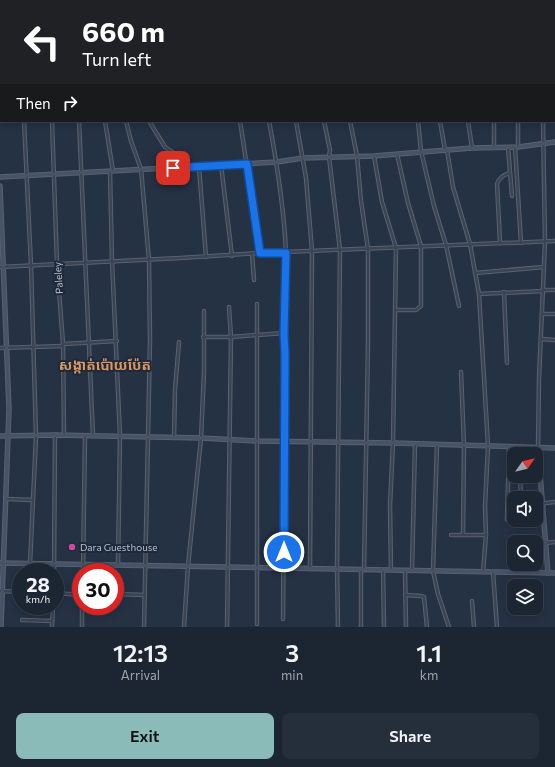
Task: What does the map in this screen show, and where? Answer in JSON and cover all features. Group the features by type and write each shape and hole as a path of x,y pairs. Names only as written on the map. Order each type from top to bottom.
{"street":[{"path":"24,122 31,265 36,436 30,563"},
{"name":"Paleley","path":"52,122 57,264 63,345 64,435"},
{"path":"79,122 93,436"},
{"path":"105,122 112,171 112,261 117,341 120,436 118,563"},
{"path":"126,122 141,169 149,260 150,340 144,627"},
{"path":"150,122 161,143 186,161 188,167"},
{"path":"240,122 260,253"},
{"path":"269,122 277,162 286,253 284,334 283,619"},
{"path":"296,122 306,178 312,251 312,442 310,569"},
{"path":"324,122 330,150 329,157 340,250 337,569 338,627"},
{"path":"350,122 357,156 361,201 368,249 366,443 361,627"},
{"path":"418,122 421,151 434,206 446,245 459,306"},
{"path":"440,122 453,188 470,244 479,294 488,446 485,506 486,535 483,572"},
{"path":"468,122 472,148"},
{"path":"494,122 494,147"},
{"path":"518,122 517,147 521,243"},
{"path":"538,447 545,242 543,122"},
{"path":"0,177 199,167 277,162 303,158 374,156 472,148 517,147 555,142"},
{"path":"508,147 512,196"},
{"path":"395,310 416,310 421,306 421,246 408,203 397,154"},
{"path":"374,156 382,202 396,248 393,443 390,505 391,570"},
{"path":"222,165 232,256"},
{"path":"199,167 206,257"},
{"path":"500,243 496,184 503,176 510,173"},
{"path":"0,186 2,267 9,409 1,563 1,627"},
{"path":"2,267 232,256 260,253 555,241"},
{"path":"252,254 254,280"},
{"path":"475,273 544,267"},
{"path":"479,294 555,290"},
{"path":"504,292 507,363"},
{"path":"257,304 257,624"},
{"path":"227,627 231,337 229,307"},
{"path":"184,627 188,566 201,438 204,372 204,311"},
{"path":"542,314 555,314"},
{"path":"203,337 284,334"},
{"path":"541,339 555,340"},
{"path":"0,348 117,341"},
{"path":"174,438 175,390 179,342"},
{"path":"461,372 464,446 463,535"},
{"path":"54,563 55,435"},
{"path":"0,436 120,436 257,441 528,447"},
{"path":"83,563 85,436"},
{"path":"412,570 415,444"},
{"path":"437,445 433,571 438,594 449,627"},
{"path":"543,448 555,448"},
{"path":"5,499 33,500"},
{"path":"543,503 555,502"},
{"path":"543,516 548,573"},
{"path":"451,535 486,535"},
{"path":"545,542 555,542"},
{"path":"1,563 12,563"},
{"path":"124,565 555,573"},
{"path":"383,570 384,627"},
{"path":"405,570 406,627"},
{"path":"493,572 497,627"},
{"path":"1,591 12,592"},
{"path":"124,594 145,595"},
{"path":"405,595 424,597 427,627"},
{"path":"472,601 474,627"},
{"path":"52,615 52,627"},
{"path":"82,615 82,627"},
{"path":"22,620 52,621"}],"place":[{"name":"Dara Guesthouse","path":"72,547"}],"district":[{"name":"សង្កាត់ប៉ោយប៉ែត","path":"105,364"}],"route":[{"path":"173,168 247,164 260,253 286,253 284,334 284,552"}]}
